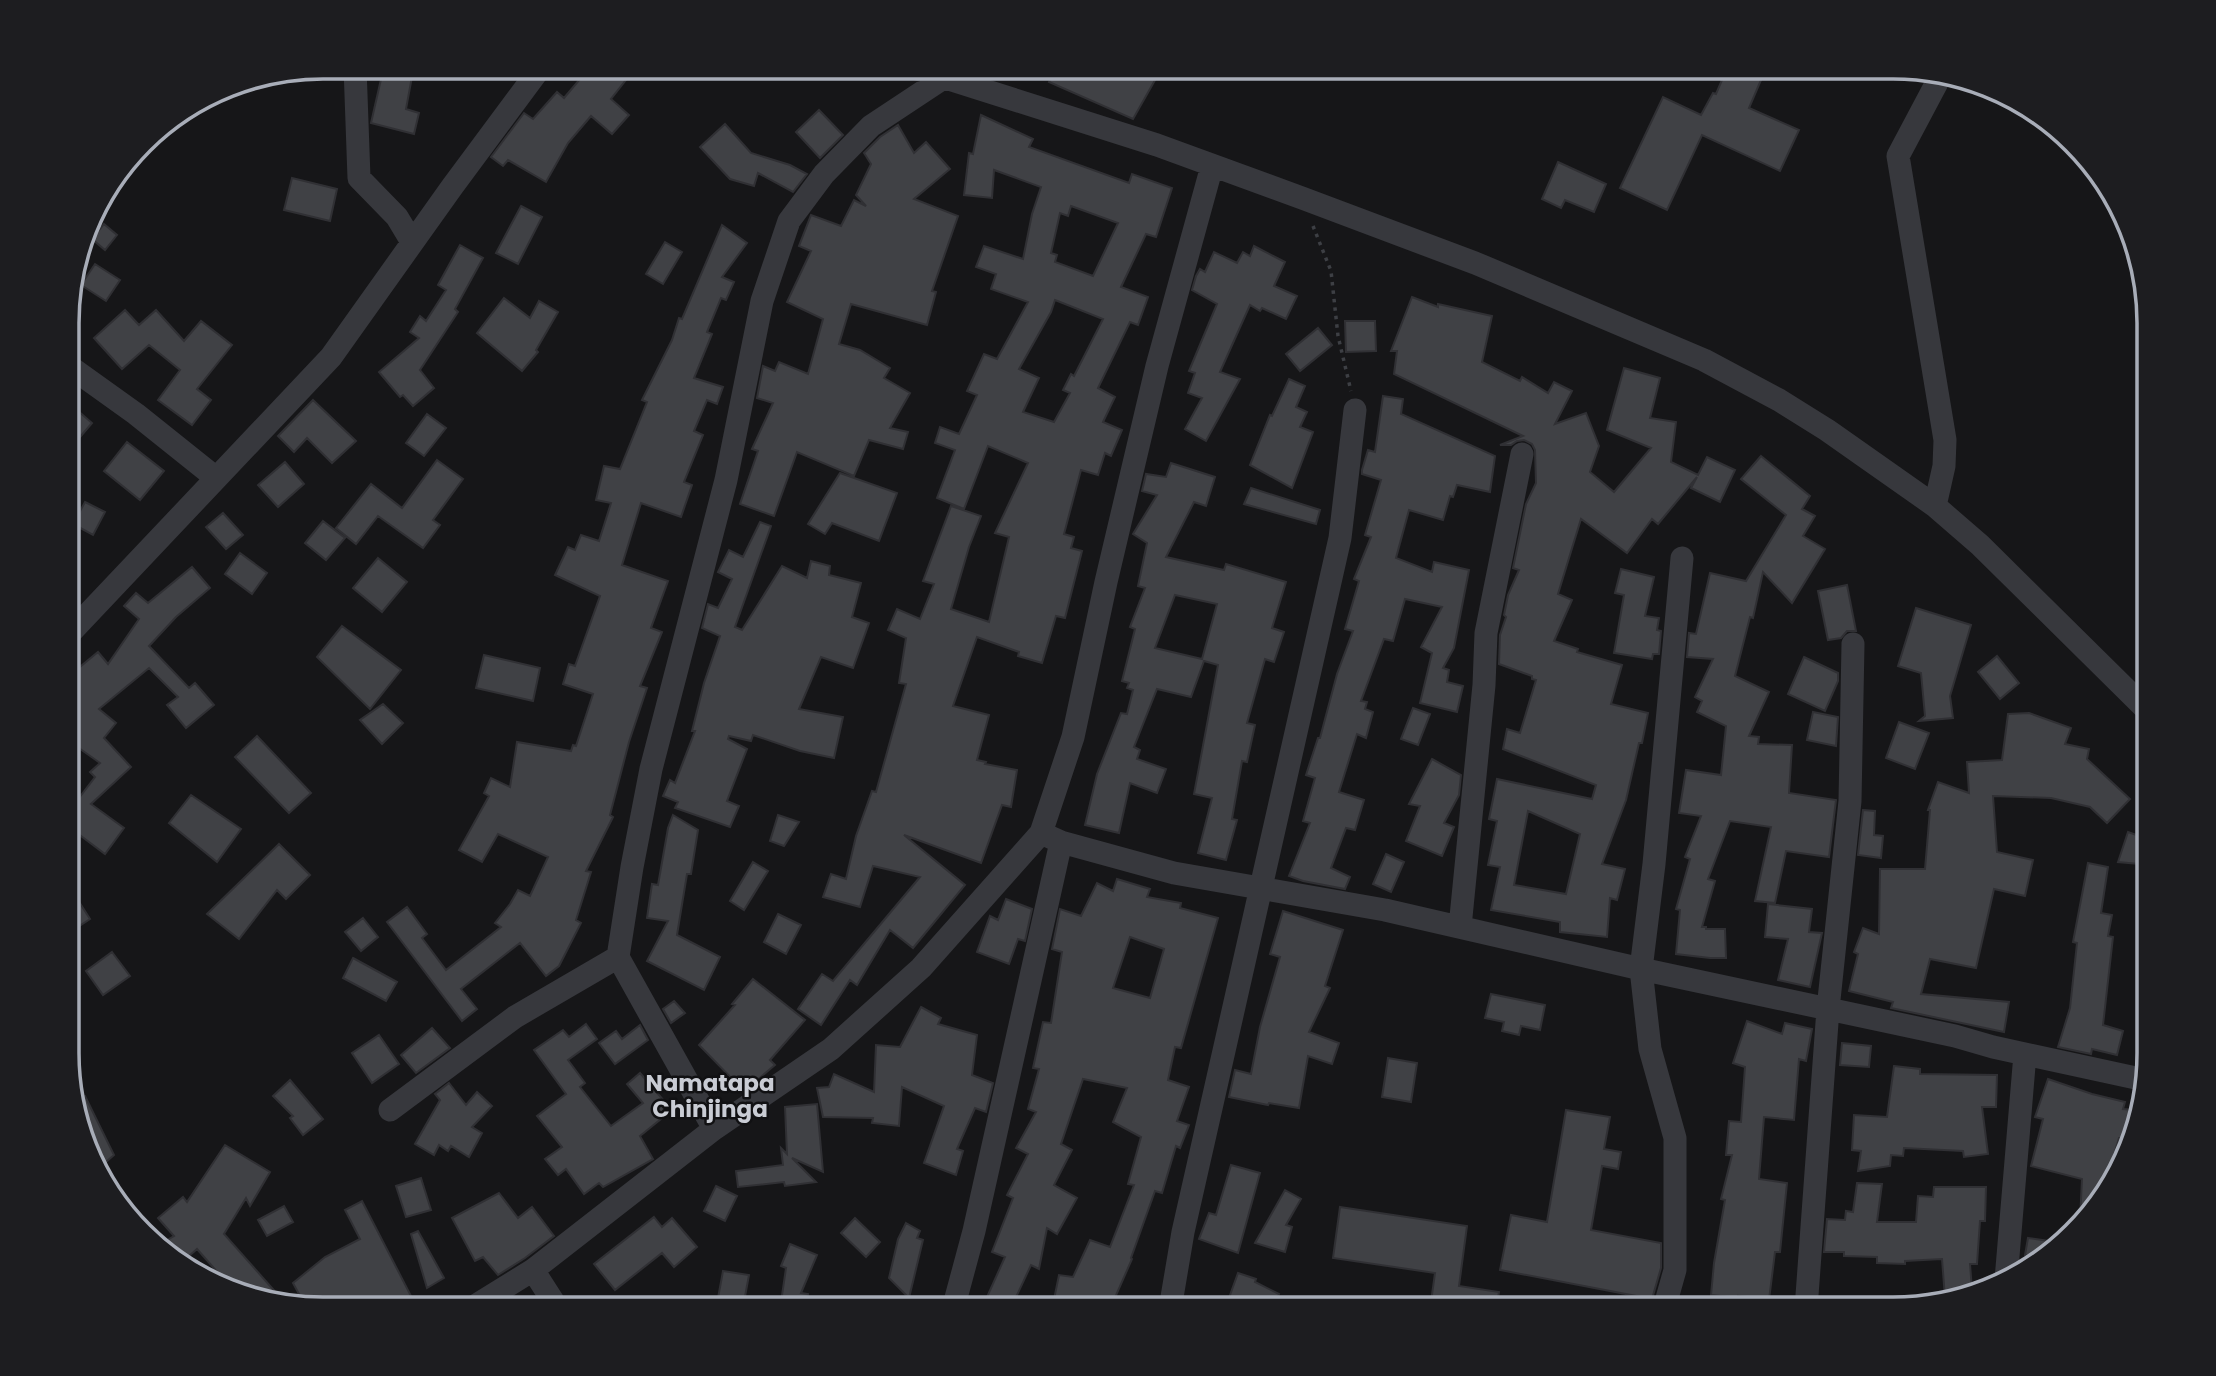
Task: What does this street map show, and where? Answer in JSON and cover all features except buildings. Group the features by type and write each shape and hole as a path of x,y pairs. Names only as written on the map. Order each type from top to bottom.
{"street":[{"path":"355,79 359,178 397,217 412,242"},
{"path":"79,623 331,357 531,79"},
{"path":"715,1129 618,957 651,769 726,480 762,301 789,220 824,174 871,126 942,79"},
{"path":"951,79 1085,121 1302,198 1475,263 1704,360 1818,424 1935,506 1980,545 2137,700"},
{"path":"1935,506 1944,466 1945,440 1898,156 1937,83"},
{"path":"956,1297 974,1231 1073,737 1157,366 1212,166"},
{"path":"79,373 136,414 216,478"},
{"path":"1172,1297 1183,1231 1339,538 1355,410"},
{"path":"1460,926 1484,685 1486,633 1522,454"},
{"path":"1667,1297 1675,1270 1675,1138 1650,1049 1641,969 1654,864 1682,558"},
{"path":"1807,1297 1828,1009 1850,801 1853,644"},
{"path":"1051,838 1174,873 1385,910 2136,1078"},
{"path":"490,1297 533,1270 715,1129 831,1049 921,968 1051,838"},
{"path":"390,1110 515,1017 618,957"},
{"path":"2007,1269 2025,1054"},
{"path":"533,1270 550,1297"}],"path":[{"path":"1302,198 1331,271 1338,336 1355,410"}],"district":[{"name":"Namatapa Chinjinga","path":"710,1096"}]}
